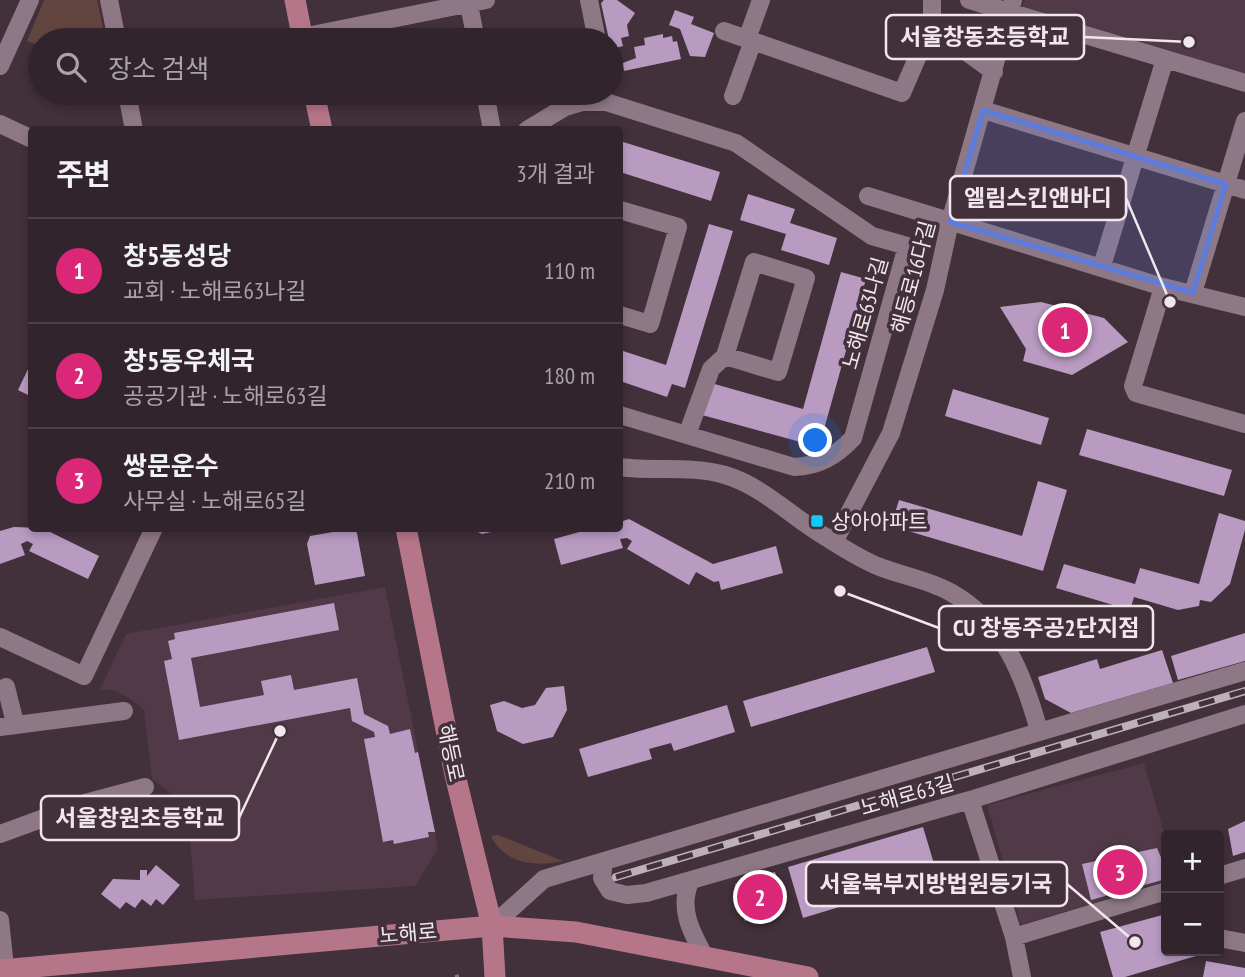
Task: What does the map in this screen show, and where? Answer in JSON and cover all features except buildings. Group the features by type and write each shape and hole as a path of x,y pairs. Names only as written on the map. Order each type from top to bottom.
{"main road":[{"path":"295,0 300,28"},
{"path":"317,105 321,126"},
{"name":"해등로","path":"407,532 455,775 492,926 495,977"},
{"name":"노해로","path":"4,972 492,926 576,932 808,977"}],"street":[{"path":"0,66 30,0"},
{"path":"109,0 115,28"},
{"path":"589,0 595,28"},
{"path":"733,96 761,0"},
{"path":"724,31 902,93 932,23 932,0"},
{"path":"969,0 1012,6 1165,59 1245,83"},
{"path":"352,28 474,1 475,28"},
{"name":"해등로16다길","path":"834,542 891,433 931,302 950,222 1012,6"},
{"path":"932,23 994,72"},
{"path":"1102,266 1165,59"},
{"name":"노해로63나길","path":"623,103 736,143 872,236 907,246 853,438 840,452 812,466 794,467 623,416"},
{"path":"129,105 133,126"},
{"path":"487,105 491,126"},
{"name":"노해로63나길","path":"534,126 572,105"},
{"path":"983,110 1245,190"},
{"path":"1193,293 1245,121"},
{"path":"0,124 28,137"},
{"path":"868,196 1163,287 1245,307"},
{"path":"623,211 678,227 649,324 623,316"},
{"path":"687,435 711,369 725,356 754,262 806,278 778,372 725,356"},
{"path":"1163,287 1132,386 1136,393 1245,424"},
{"path":"623,467 672,468 725,475 754,489 834,542 877,566 951,592 981,617 1018,666 1039,731"},
{"path":"0,637 84,676 152,532"},
{"name":"노해로63길","path":"492,926 544,879 1245,671"},
{"path":"6,687 7,725 124,711"},
{"name":"노해로63길","path":"604,861 602,878 615,893 646,893 970,800 1245,714"},
{"path":"0,834 85,803 145,787"},
{"path":"970,800 1014,937 1022,977"},
{"path":"1224,874 1245,868"},
{"path":"690,882 685,896 686,919 705,957"},
{"path":"1014,937 1161,893"},
{"name":"노해로","path":"0,920 4,972"},
{"path":"1224,939 1245,943"}],"highlighted area":[{"path":"983,110 1226,184 1193,293 950,222"}],"shaded area":[{"path":"44,0 97,0 103,28 32,28"},
{"path":"1025,0 1245,0 1245,76 1021,7"},
{"path":"385,587 438,849 415,886 195,900 187,806 152,779 144,710 116,691 100,689 126,634"},
{"path":"1144,763 1163,830 1161,830 1161,883 1021,925 987,805"},
{"path":"498,835 563,861 542,864 513,858 504,853 491,836"}],"railway":[{"path":"616,877 1245,691"}],"place":[{"name":"서울창동초등학교","path":"1189,42"},
{"name":"엘림스킨앤바디","path":"1170,302"},
{"name":"창5동성당","path":"1065,330"},
{"name":"상아아파트","path":"817,521"},
{"name":"CU 창동주공2단지점","path":"840,591"},
{"name":"서울창원초등학교","path":"280,731"},
{"name":"쌍문운수","path":"1120,872"},
{"name":"창5동우체국","path":"760,897"},
{"name":"서울북부지방법원등기국","path":"1135,942"}]}
